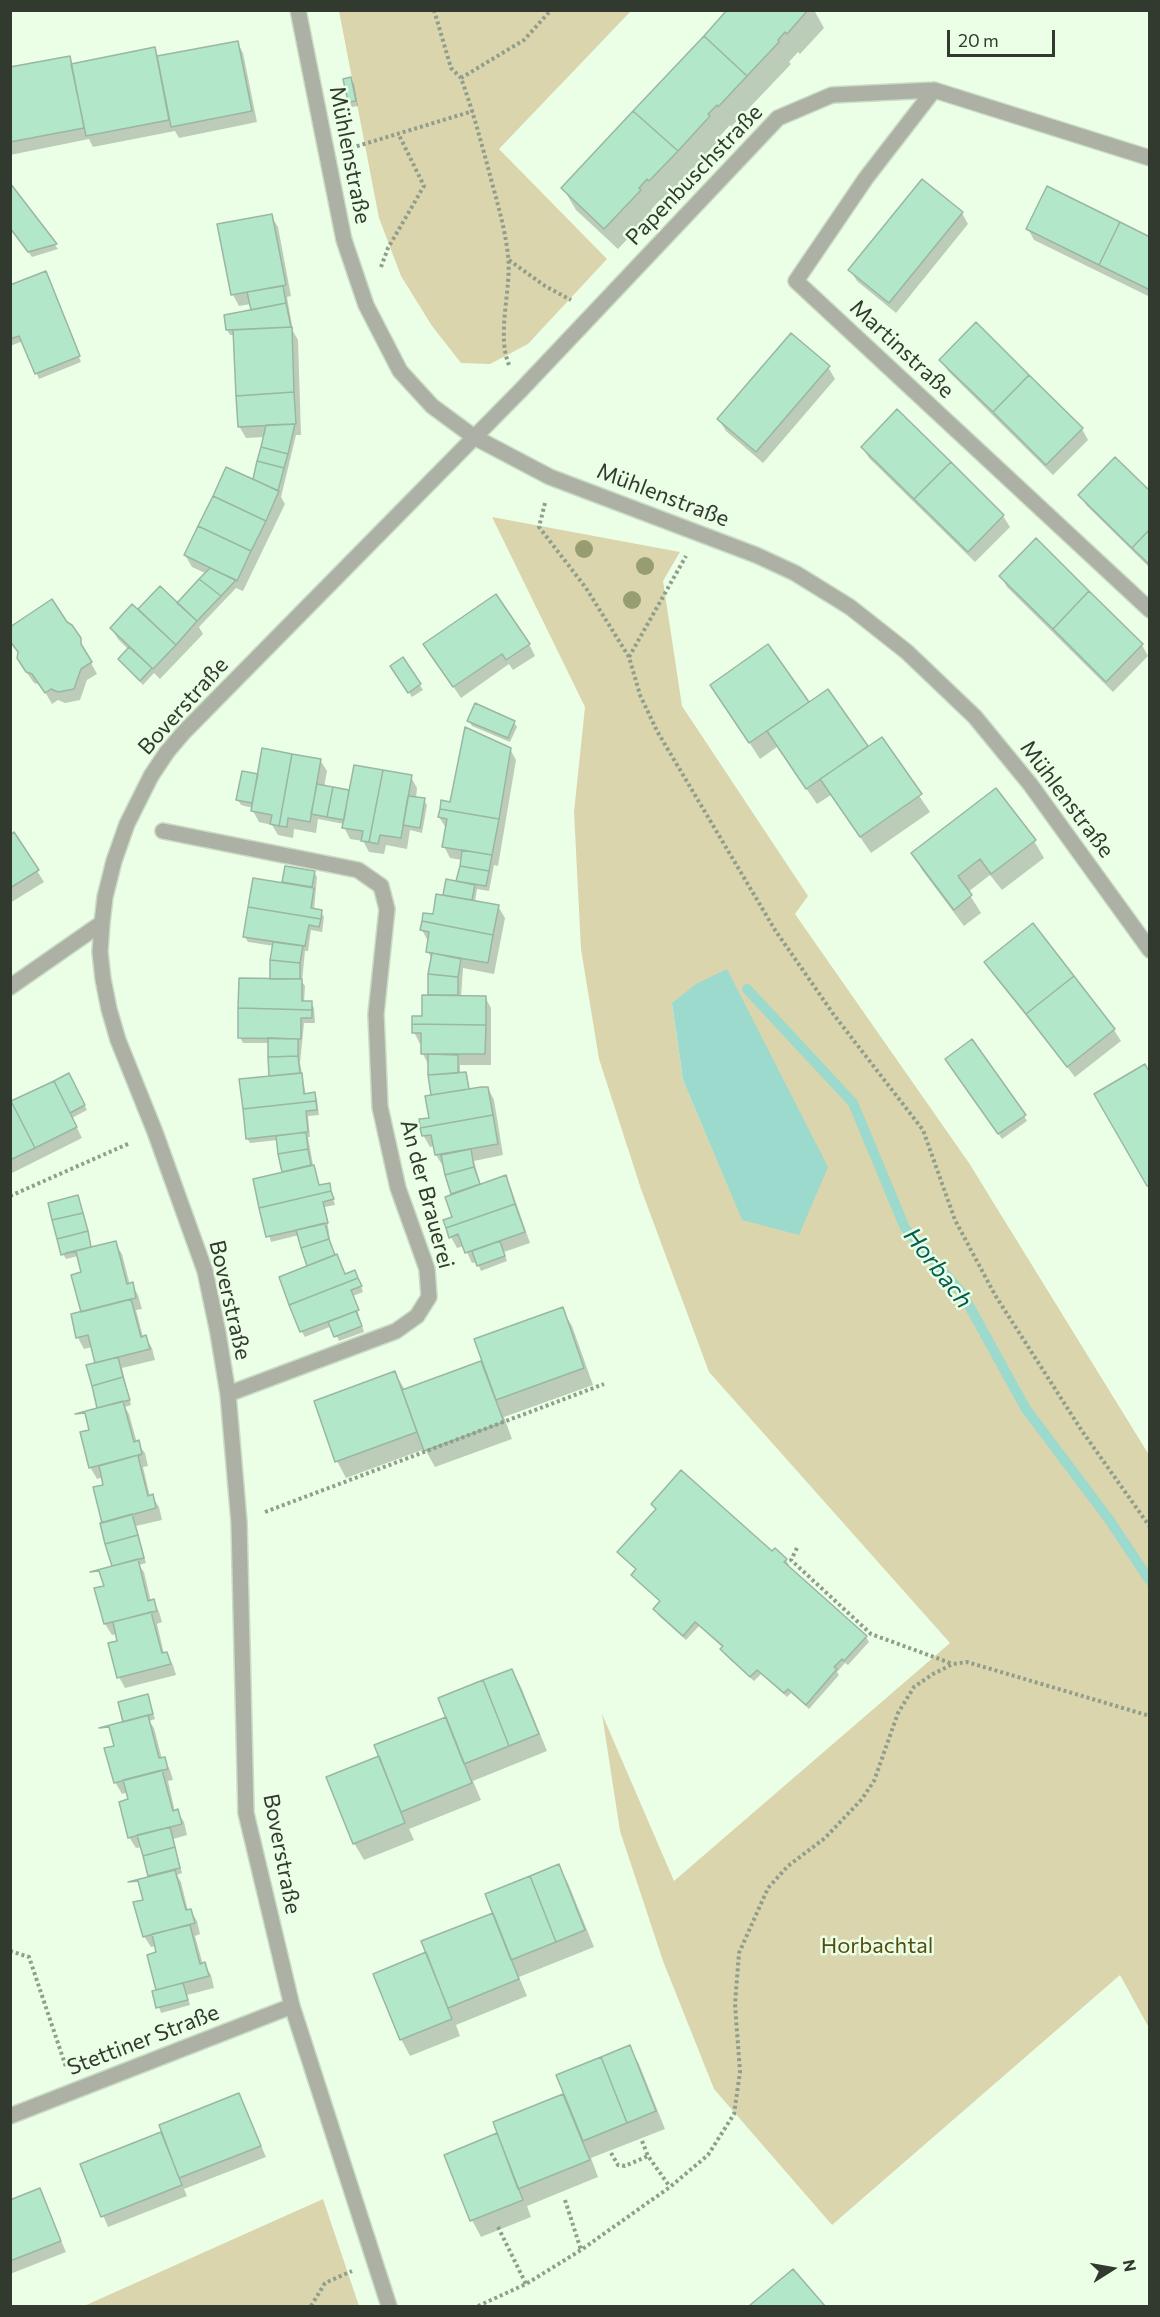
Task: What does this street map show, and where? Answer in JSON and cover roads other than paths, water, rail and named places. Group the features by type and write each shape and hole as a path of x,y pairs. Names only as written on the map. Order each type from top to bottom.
{"street":[{"name":"Mühlenstraße","path":"298,10 344,240 366,305 400,371 432,406 474,437 550,477 756,555 795,573 850,607 907,652 975,717 1023,775 1149,950"},
{"name":"Papenbuschstraße","path":"474,437 778,118 832,94 934,90 1149,158"},
{"name":"Martinstraße","path":"934,90 866,178 796,280 1149,610"},
{"name":"Boverstraße","path":"389,2307 292,2006 246,1813 239,1522 228,1394 218,1333 205,1270 155,1132 118,1040 109,1009 100,952 105,897 114,861 127,824 167,752 474,437"},
{"name":"An der Brauerei","path":"163,831 358,870 381,886 387,909 376,1014 380,1107 398,1188 427,1269 429,1297 417,1316 396,1331 228,1394"},
{"path":"10,987 102,923"},
{"name":"Stettiner Straße","path":"10,2116 292,2006"}],"water":[{"path":"727,969 828,1167 799,1235 742,1220 683,1080 672,1003 696,984"}],"waterway":[{"name":"Horbach","path":"747,989 853,1103 905,1228 962,1293 1026,1409 1108,1518 1150,1581"}],"park label":[{"name":"Horbachtal","path":"877,1946"}]}
